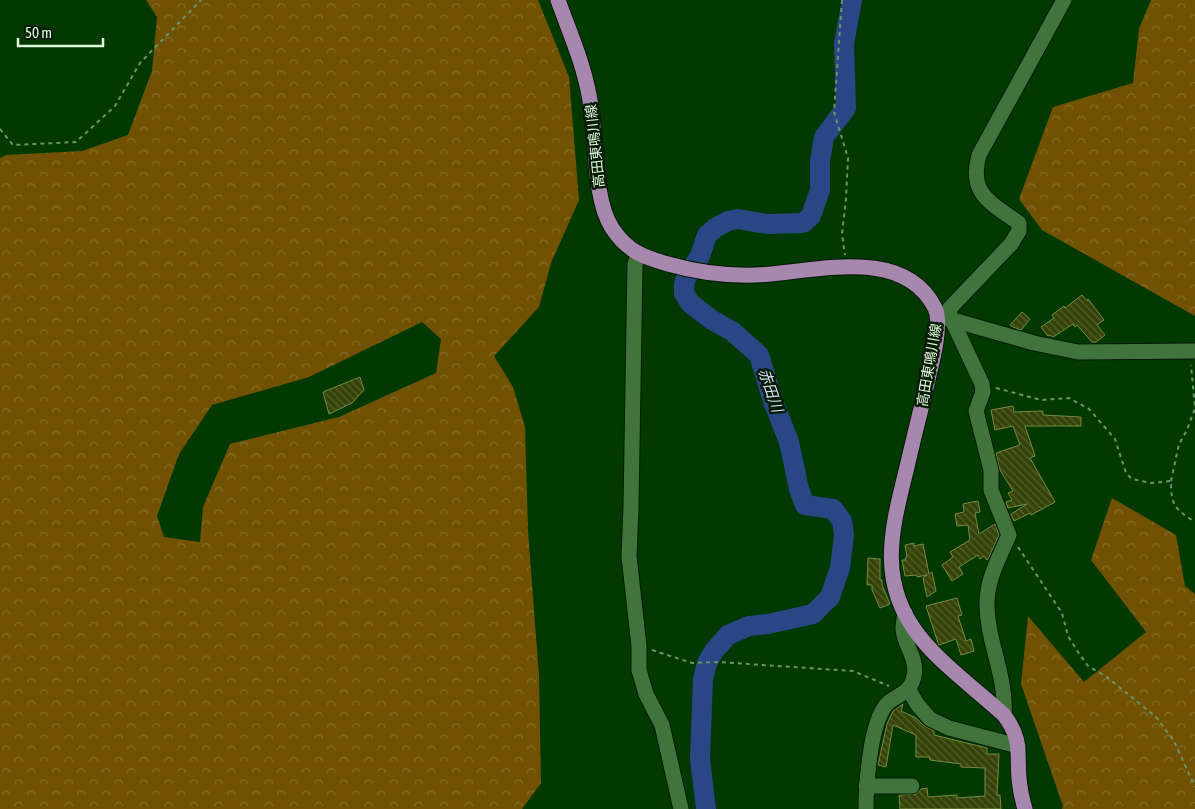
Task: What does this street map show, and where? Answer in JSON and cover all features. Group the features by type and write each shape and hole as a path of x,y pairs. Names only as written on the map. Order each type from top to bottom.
{"main road":[{"name":"高田東鳴川線","path":"558,0 589,92 600,193 604,208 612,229 638,255 680,268 730,275 757,275 848,267 888,270 904,276 946,318 934,356 892,525 892,571 894,585 905,613 918,635 932,651 1004,715 1012,725 1018,746 1020,785 1025,809"}],"street":[{"path":"946,318 950,308 1011,244 1019,231 1019,223 980,192 975,180 976,166 979,155 1064,0"},
{"path":"638,255 635,264 632,507 629,556 639,646 639,670 646,694 662,725 681,809"},
{"path":"946,318 1034,343 1078,352 1192,350"},
{"path":"946,318 982,384 983,392 976,410 990,470 992,490 1009,535 990,577 987,601 991,638 1006,699 1004,715"},
{"path":"866,809 866,786 876,728 882,710 891,699 909,690 914,678 916,667 903,630 905,613"},
{"path":"909,690 917,704 930,719 949,728 1018,746"},
{"path":"866,786 912,786"}],"path":[{"path":"0,129 13,145 76,142 116,106 140,63 201,0"},
{"path":"842,0 834,112 848,158 842,234 848,267"},
{"path":"1192,350 1194,408 1187,430 1179,444 1171,481 1171,497 1177,511 1195,522"},
{"path":"982,384 1041,400 1069,398 1089,409 1115,439 1126,473 1132,479 1150,482 1171,481"},
{"path":"1009,535 1038,574 1050,596 1062,612 1068,636 1088,666 1107,677 1156,717 1174,741 1195,787"},
{"path":"639,646 692,662 853,671 894,687 909,690"}],"green space":[{"path":"146,0 538,0 569,77 579,200 551,263 539,307 494,356 513,387 525,427 528,531 539,676 541,783 522,809 0,809 0,158 6,155 82,151 128,135 152,71 157,17","holes":["422,322 441,339 436,373 339,417 230,444 203,507 200,542 164,537 157,516 179,454 212,405 309,377"]},
{"path":"1151,0 1195,0 1195,316 1042,230 1019,199 1053,107 1133,83 1139,29"},
{"path":"1112,498 1176,535 1185,586 1195,594 1195,809 1062,809 1063,806 1021,684 1028,616 1084,682 1146,632 1091,560"}],"building":[{"path":"1082,295 1087,301 1088,299 1104,320 1097,325 1105,335 1096,342 1092,342 1077,325 1075,327 1073,324 1053,337 1048,336 1041,327 1054,318 1052,315"},
{"path":"1022,312 1030,319 1021,330 1010,325"},
{"path":"360,377 364,390 352,403 329,414 323,392"},
{"path":"1013,406 1014,412 1043,411 1043,415 1081,417 1081,426 1025,426 1035,456 1030,458 1055,502 1031,515 1030,513 1014,521 1011,514 1027,504 1008,508 1006,502 1012,500 1008,493 1013,491 1000,470 996,453 1020,445 1013,426 995,430 991,410"},
{"path":"978,501 980,512 975,513 979,534 995,524 999,535 987,560 984,556 980,559 978,555 959,567 963,574 952,581 942,565 953,557 950,552 970,540 968,525 957,526 955,514 964,512 963,504"},
{"path":"914,543 914,546 923,544 929,574 932,572 936,591 927,597 923,578 927,575 917,577 917,575 905,576 902,560 906,560 905,558 907,557 905,545"},
{"path":"868,558 880,559 880,580 882,580 882,585 890,604 880,608 872,590 872,585 867,585"},
{"path":"957,598 962,615 958,616 966,641 971,639 974,651 961,655 956,639 939,645 926,606"},
{"path":"903,704 901,711 916,718 923,725 934,731 934,735 987,748 987,754 999,754 997,795 1000,795 1001,809 900,809 899,795 916,794 921,789 927,788 928,797 957,795 957,798 985,796 985,768 961,767 961,764 930,760 929,757 916,757 916,735 893,725 886,767 878,765 887,724 893,711"}],"waterway":[{"name":"赤田川","path":"706,809 700,759 703,679 707,663 714,651 728,635 749,626 768,624 813,614 830,597 840,568 844,535 842,521 833,509 805,505 799,489 789,442 773,401 759,355 732,331 712,320 690,303 684,293 684,284 700,256 707,235 728,221 738,219 767,224 803,223 811,216 820,190 820,161 824,137 846,108 844,44 852,0"}]}
